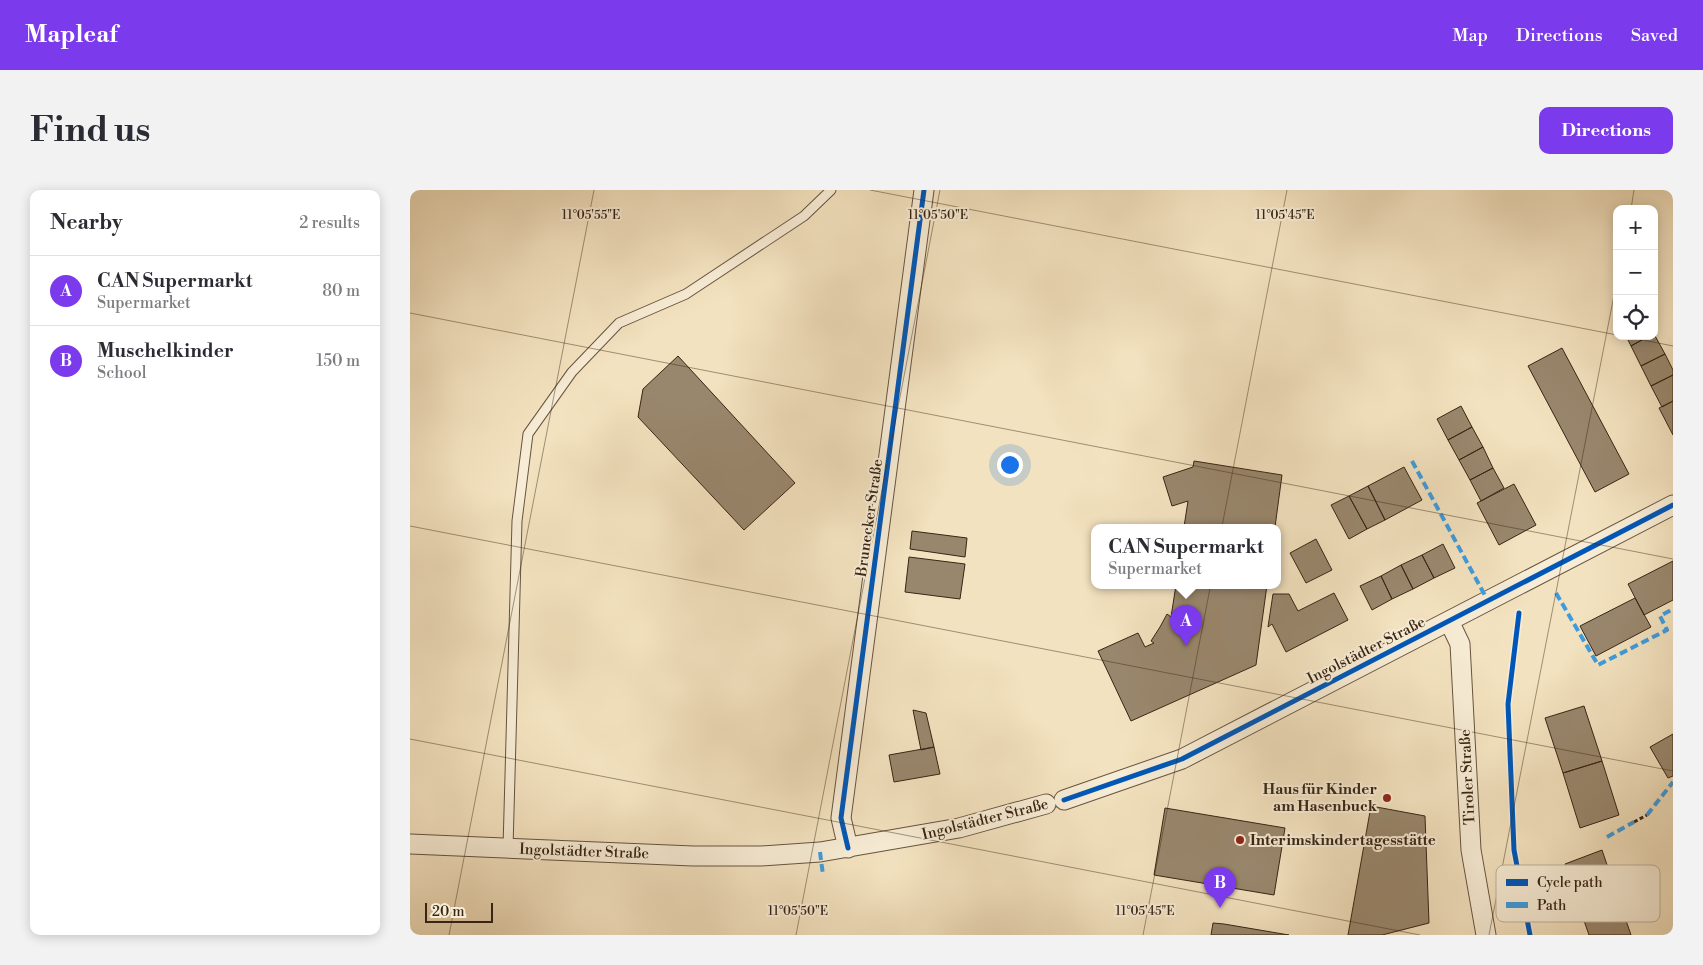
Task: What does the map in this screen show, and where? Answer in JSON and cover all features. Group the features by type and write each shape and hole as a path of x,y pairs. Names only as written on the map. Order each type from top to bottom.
{"street":[{"name":"Brunecker Straße","path":"848,848 841,818 924,190"},
{"name":"Ingolstädter Straße","path":"410,844 694,856 751,856 820,852 959,828 1055,802 1182,759 1673,505"},
{"name":"Tiroler Straße","path":"1449,621 1460,644 1471,850 1486,935"}],"lane":[{"path":"508,848 517,521 528,434 572,372 620,323 686,294 804,216 831,190"}],"path":[{"path":"1634,822 1647,815"}],"building":[{"path":"1628,340 1642,340 1631,346"},
{"path":"1642,340 1657,340 1665,354 1641,366 1631,346"},
{"path":"1562,348 1629,474 1595,492 1528,366"},
{"path":"1665,354 1673,370 1673,375 1651,386 1641,366"},
{"path":"678,356 795,483 744,530 638,417 643,389"},
{"path":"1673,375 1673,401 1662,407 1651,386"},
{"path":"1673,401 1673,435 1659,408"},
{"path":"1461,406 1472,427 1448,440 1437,419"},
{"path":"1472,427 1483,447 1459,460 1448,440"},
{"path":"1483,447 1493,468 1470,480 1459,460"},
{"path":"1194,461 1282,475 1275,524 1184,524 1188,501 1172,506 1163,477 1193,467"},
{"path":"1404,467 1422,500 1385,520 1368,486"},
{"path":"1493,468 1504,488 1481,501 1470,480"},
{"path":"1514,484 1536,525 1499,545 1477,503"},
{"path":"1368,486 1385,520 1367,529 1349,496"},
{"path":"1349,496 1367,529 1349,539 1331,505"},
{"path":"912,531 967,538 965,557 910,549"},
{"path":"1316,539 1332,570 1306,583 1290,553"},
{"path":"1443,544 1455,568 1434,578 1422,555"},
{"path":"1422,555 1434,578 1413,589 1401,565"},
{"path":"909,557 965,564 960,599 905,592"},
{"path":"1673,561 1673,600 1644,615 1628,584"},
{"path":"1401,565 1413,589 1392,599 1381,576"},
{"path":"1381,576 1392,599 1372,610 1360,586"},
{"path":"1175,589 1266,589 1256,665 1131,721 1098,651 1138,633 1145,647 1154,643 1151,641 1167,614 1171,617"},
{"path":"1334,593 1348,620 1286,652 1272,624 1268,627 1273,594 1289,594 1298,611"},
{"path":"1635,598 1651,627 1596,656 1580,626"},
{"path":"1584,706 1602,761 1563,773 1545,718"},
{"path":"913,710 926,713 934,747 921,750"},
{"path":"1673,734 1673,776 1668,778 1650,747"},
{"path":"934,747 940,774 894,782 889,755"},
{"path":"1602,761 1619,815 1580,828 1563,773"},
{"path":"1371,806 1425,816 1429,923 1382,935 1348,935"},
{"path":"1165,808 1285,828 1274,895 1154,875"},
{"path":"1602,850 1607,865 1565,865"},
{"path":"1584,922 1627,922 1631,935 1589,935"},
{"path":"1213,923 1224,924 1289,935 1211,935"}],"marked path":[{"path":"1412,461 1488,601"},
{"path":"1556,593 1598,665 1667,630 1660,616 1673,609"},
{"path":"1647,815 1673,782"},
{"path":"1607,837 1634,822"},
{"path":"820,852 823,875"}],"cycle path":[{"path":"848,848 841,818 924,190"},
{"path":"1064,800 1182,759 1673,505"},
{"path":"1517,865 1514,850 1508,704 1519,613"},
{"path":"1528,922 1530,935"}],"place":[{"name":"CAN Supermarkt","path":"1186,646"},
{"name":"Haus für Kinder am Hasenbuck","path":"1387,798"},
{"name":"Interimskindertagesstätte","path":"1240,840"},
{"name":"Muschelkinder","path":"1220,908"}]}
